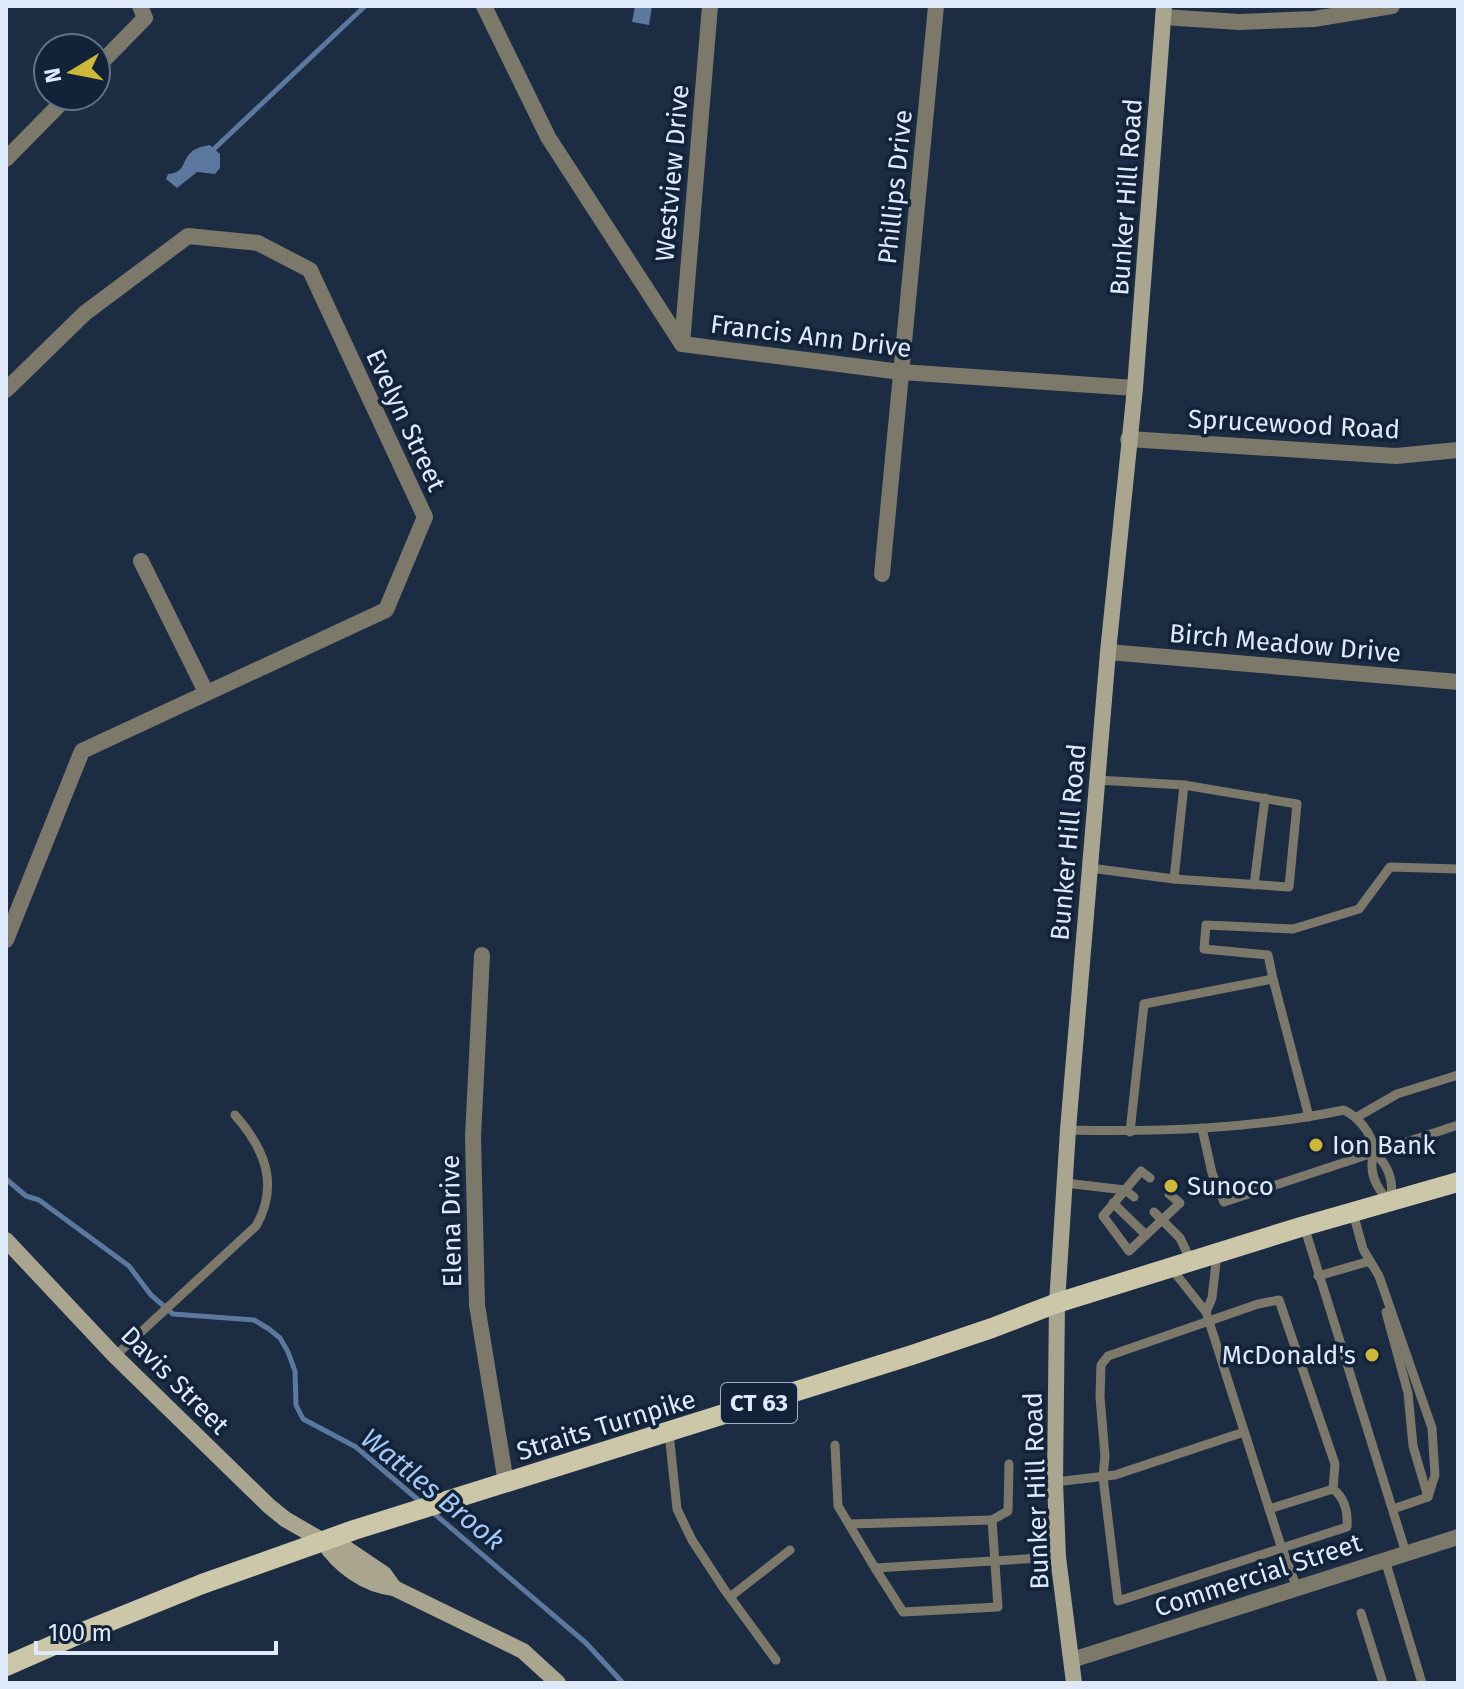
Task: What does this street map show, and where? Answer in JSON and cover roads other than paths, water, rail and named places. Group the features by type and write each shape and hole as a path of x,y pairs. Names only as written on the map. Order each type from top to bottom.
{"main road":[{"name":"Bunker Hill Road","path":"1074,1683 1058,1557 1055,1482 1057,1303 1068,1130 1108,652 1135,388 1164,11"},
{"name":"Straits Turnpike","path":"6,1666 202,1584 367,1526 979,1333 1057,1303 1458,1182"},
{"name":"Davis Street","path":"6,1240 115,1356 269,1506 323,1541 341,1545 384,1574 394,1588 523,1651 558,1683"}],"street":[{"name":"Francis Ann Drive","path":"484,6 548,137 682,344 901,372 1135,388"},
{"name":"Westview Drive","path":"682,344 710,6"},
{"name":"Phillips Drive","path":"882,574 936,6"},
{"path":"1164,11 1254,21 1314,19 1392,6"},
{"path":"112,49 142,12"},
{"path":"6,159 52,112"},
{"name":"Evelyn Street","path":"6,390 85,313 188,236 258,243 310,270 425,517 386,610 82,751 6,940"},
{"name":"Sprucewood Road","path":"1128,439 1396,456 1458,450"},
{"path":"141,561 206,692"},
{"name":"Birch Meadow Drive","path":"1108,652 1458,682"},
{"name":"Elena Drive","path":"482,955 473,1137 477,1305 506,1483"},
{"name":"Commercial Street","path":"1072,1660 1458,1537"}],"lane":[{"path":"1090,868 1174,879 1289,887 1297,804 1184,785 1097,780"},
{"path":"1174,879 1184,785"},
{"path":"1254,885 1265,798"},
{"path":"1309,1117 1268,955 1204,949 1206,925 1293,929 1359,909 1390,867 1458,869"},
{"path":"1130,1132 1144,1004 1273,979"},
{"path":"1357,1117 1397,1094 1458,1075"},
{"path":"1068,1130 1130,1132 1266,1124 1344,1110 1357,1117 1371,1141 1374,1152 1371,1166 1379,1192 1390,1202"},
{"path":"115,1356 256,1226 264,1212 267,1179 264,1162 255,1138 235,1115"},
{"path":"1202,1128 1212,1173 1224,1202 1458,1125"},
{"path":"1150,1178 1141,1171 1103,1216 1129,1251 1146,1235 1158,1216 1180,1203 1169,1194"},
{"path":"1065,1183 1125,1190 1134,1197"},
{"path":"1113,1203 1146,1235"},
{"path":"1353,1213 1408,1393 1413,1446 1428,1497"},
{"path":"1158,1216 1180,1238 1191,1261"},
{"path":"1304,1226 1406,1553"},
{"path":"1207,1317 1217,1253"},
{"path":"1318,1276 1370,1261"},
{"path":"1370,1261 1379,1276 1432,1428 1435,1475 1428,1497"},
{"path":"1171,1268 1207,1317 1297,1588"},
{"path":"1279,1300 1335,1464 1333,1489 1341,1495 1348,1515 1347,1527 1118,1601 1103,1477 1101,1365 1108,1356 1207,1317 1279,1300"},
{"path":"1055,1482 1103,1477 1244,1432"},
{"path":"669,1433 677,1509 692,1540 776,1660"},
{"path":"835,1445 838,1506 903,1612 998,1607 992,1520"},
{"path":"849,1524 992,1520 1008,1511 1009,1464"},
{"path":"1269,1509 1333,1489"},
{"path":"1393,1509 1428,1497"},
{"path":"730,1597 790,1550"},
{"path":"875,1568 1058,1557"},
{"path":"1385,1560 1422,1683"},
{"path":"1361,1613 1383,1683"}],"water":[{"path":"635,6 652,6 649,25 632,22"},
{"path":"210,145 220,154 220,168 215,174 197,172 177,188 166,179 168,174 180,169 192,151"}],"waterway":[{"path":"215,148 365,6"},
{"name":"Wattles Brook","path":"6,1179 129,1266 151,1295 173,1314 254,1320 269,1329 280,1338 288,1352 295,1371 296,1405 303,1419 356,1447 423,1504"},
{"name":"Wattles Brook","path":"430,1510 586,1643 623,1683"}],"place":[{"name":"Ion Bank","path":"1316,1145"},
{"name":"Sunoco","path":"1171,1186"},
{"name":"McDonald's","path":"1372,1355"}]}
